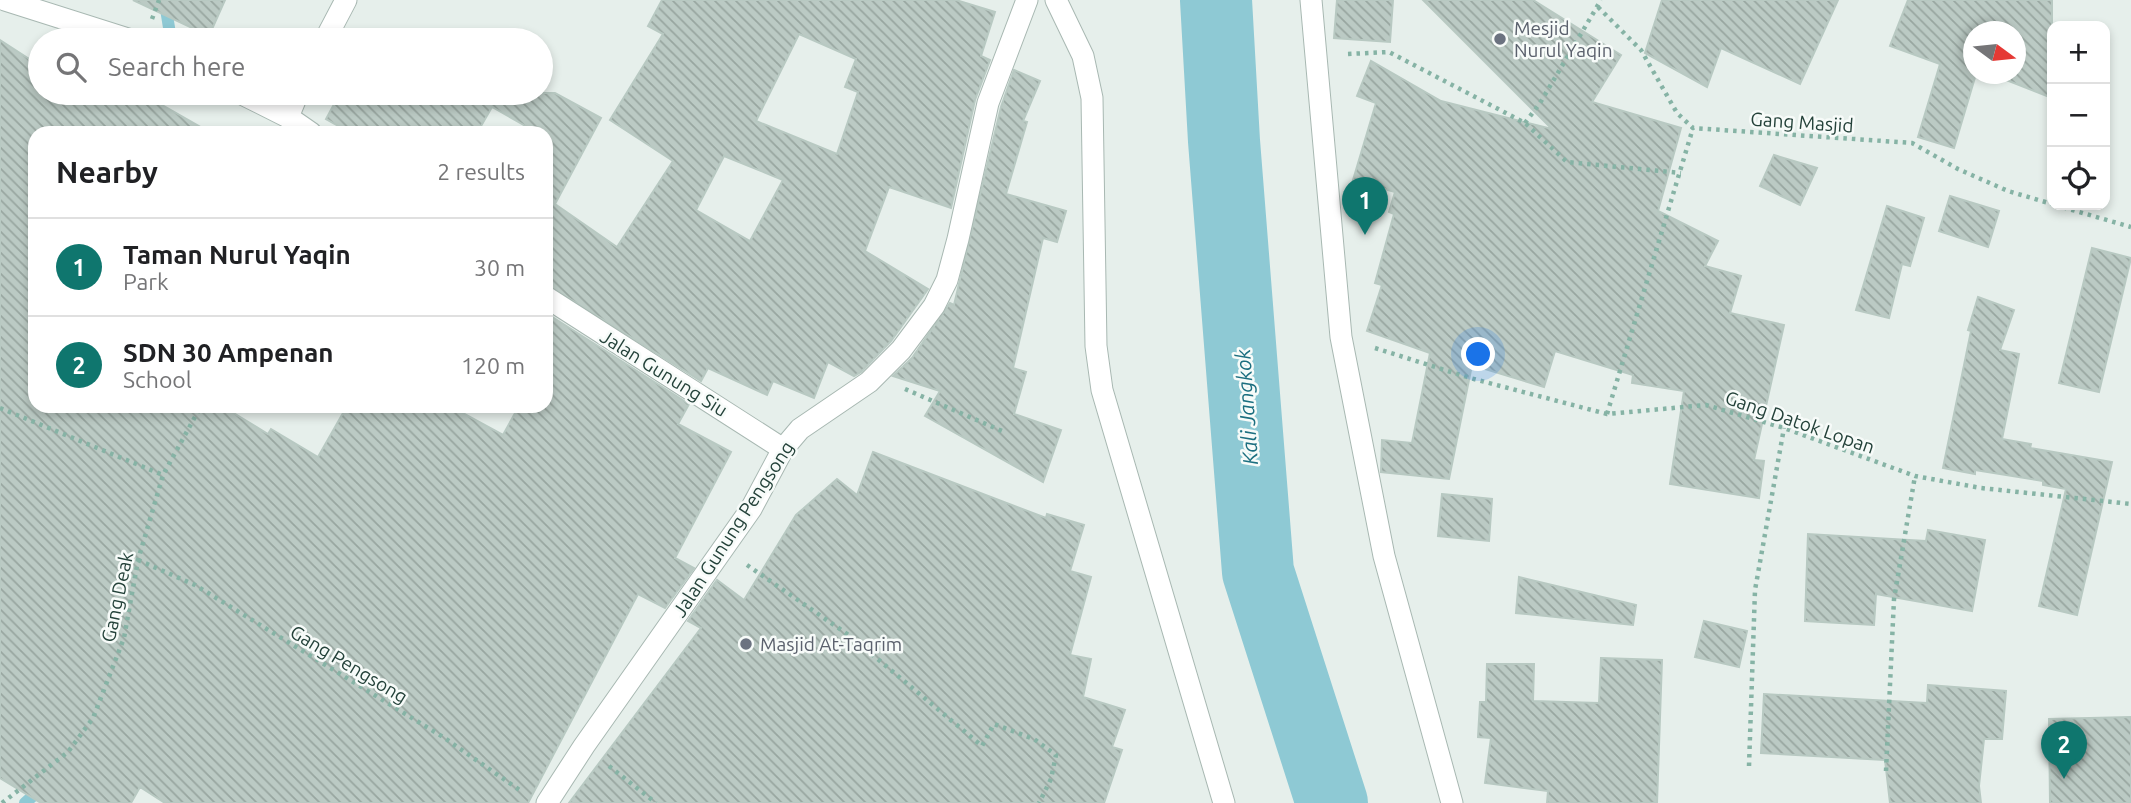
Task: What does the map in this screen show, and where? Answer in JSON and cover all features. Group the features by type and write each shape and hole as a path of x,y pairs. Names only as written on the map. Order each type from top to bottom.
{"street":[{"path":"5,0 93,28"},
{"path":"331,28 346,0"},
{"name":"Jalan Gunung Pengsong","path":"538,799 583,746 723,549 764,486 783,449 800,429 869,382 901,350 934,306 947,280 988,103 1027,0"},
{"path":"1056,0 1083,56 1092,98 1096,345 1102,390 1224,803"},
{"path":"1311,0 1341,337 1384,556 1452,803"},
{"path":"273,105 298,114"},
{"name":"Jalan Gunung Siu","path":"553,301 783,449"}],"path":[{"path":"1525,123 1601,0"},
{"path":"1598,7 1641,50 1677,113 1692,128 1671,208 1607,414"},
{"path":"1315,56 1390,52 1525,123 1567,162 1681,173"},
{"name":"Gang Masjid","path":"1692,128 1913,143 1983,180 2047,202"},
{"name":"Gang Masjid","path":"2073,210 2131,227"},
{"name":"Gang Datok Lopan","path":"1341,337 1469,377 1607,414 1706,405 1784,428 1915,475 1981,488 2131,504"},
{"path":"901,350 905,388 1002,431"},
{"path":"0,408 163,475"},
{"name":"Gang Deak","path":"2,803 68,752 93,718 124,638 138,560 163,475 197,413"},
{"path":"1749,766 1755,590 1784,428"},
{"path":"1886,771 1894,599 1915,475"},
{"path":"723,549 850,636 982,746 994,724 1034,739 1056,755 1051,779 1040,803"},
{"name":"Gang Pengsong","path":"138,560 195,585 443,737 538,799"},
{"path":"583,746 656,803"}],"building":[{"path":"133,0 225,0 213,28 192,28"},
{"path":"662,0 956,0 995,12 981,56 990,60 975,100 951,208 889,187 865,251 928,289 891,341 861,372 854,376 828,362 814,398 773,381 767,395 708,368 701,381 553,288 553,126 526,126 492,107 481,126 338,126 326,119 334,105 553,105 555,93 601,118 555,204 617,247 673,161 610,120 663,34 648,26","holes":["799,34 856,59 845,87 858,92 837,154 756,121","724,156 783,180 750,241 696,210"]},
{"path":"1337,0 1393,0 1390,42 1334,38"},
{"path":"1423,0 1533,0 1621,55 1592,102 1681,128 1658,211 1718,241 1705,266 1741,276 1730,313 1784,325 1754,460 1764,461 1759,498 1670,484 1684,391 1632,383 1633,375 1555,351 1544,387 1472,365 1449,479 1381,472 1382,440 1412,443 1430,353 1367,331 1382,285 1375,283 1394,214 1389,212 1395,192 1353,180 1376,103 1357,96 1371,61 1441,101 1552,129"},
{"path":"1662,0 1838,0 1800,84 1721,48 1707,87 1645,53"},
{"path":"1908,0 2052,0 2052,21 2047,21 2047,96 2016,84 2026,84 2026,21 1963,21 1963,84 1973,84 1954,148 1918,137 1940,64 1890,46"},
{"path":"0,40 28,58 28,105 162,105 199,126 28,126 28,413 234,413 268,434 271,429 318,457 343,413 463,413 503,435 515,413 553,413 553,317 689,404 678,424 731,452 675,558 694,568 665,608 638,594 528,803 165,803 140,787 131,803 41,803 0,778"},
{"path":"1014,70 1040,81 1023,121 1027,122 1006,194 1066,211 1057,242 1043,238 1013,368 1026,372 1014,414 1061,430 1043,482 925,416 940,391 893,376 912,358 950,303 954,305 1001,107"},
{"path":"1774,155 1817,168 1800,205 1760,186"},
{"path":"1950,196 1999,211 1988,247 1939,231"},
{"path":"1887,206 1924,218 1910,266 1902,264 1889,318 1856,310"},
{"path":"2092,248 2131,258 2099,392 2059,383"},
{"path":"1978,297 2014,310 2000,350 2019,354 2002,439 2031,444 2030,448 2112,462 2077,615 2039,606 2066,489 2043,485 2043,481 1975,470 1975,474 1943,468 1971,331 1968,330"},
{"path":"873,452 1046,518 1047,514 1084,525 1070,571 1091,577 1070,655 1091,659 1083,697 1125,710 1112,747 1122,750 1104,803 569,803 701,628 688,621 717,580 744,600 796,515 837,479 857,495"},
{"path":"1442,494 1492,499 1489,541 1438,536"},
{"path":"1928,530 1985,540 1972,611 1876,594 1874,625 1805,621 1808,534 1926,541"},
{"path":"1519,577 1636,605 1633,625 1516,613"},
{"path":"1704,621 1747,631 1739,667 1695,657"},
{"path":"1601,658 1662,660 1657,803 1547,803 1548,791 1485,783 1491,738 1478,737 1480,702 1486,702 1487,664 1534,664 1533,701 1599,703"},
{"path":"1928,685 2006,691 2002,739 1984,739 1979,786 1981,803 1890,803 1885,760 1761,753 1764,694 1927,703"},
{"path":"2131,717 2131,803 2050,803 2049,719"}],"waterway":[{"path":"169,28 166,9 170,0"},
{"name":"Kali Jangkok","path":"1216,0 1224,141 1258,572 1332,803"},
{"path":"25,803 43,787"}],"place":[{"name":"Mesjid Nurul Yaqin","path":"1500,39"},
{"name":"Taman Nurul Yaqin","path":"1365,235"},
{"name":"Masjid At-Taqrim","path":"746,644"},
{"name":"SDN 30 Ampenan","path":"2064,779"}]}
